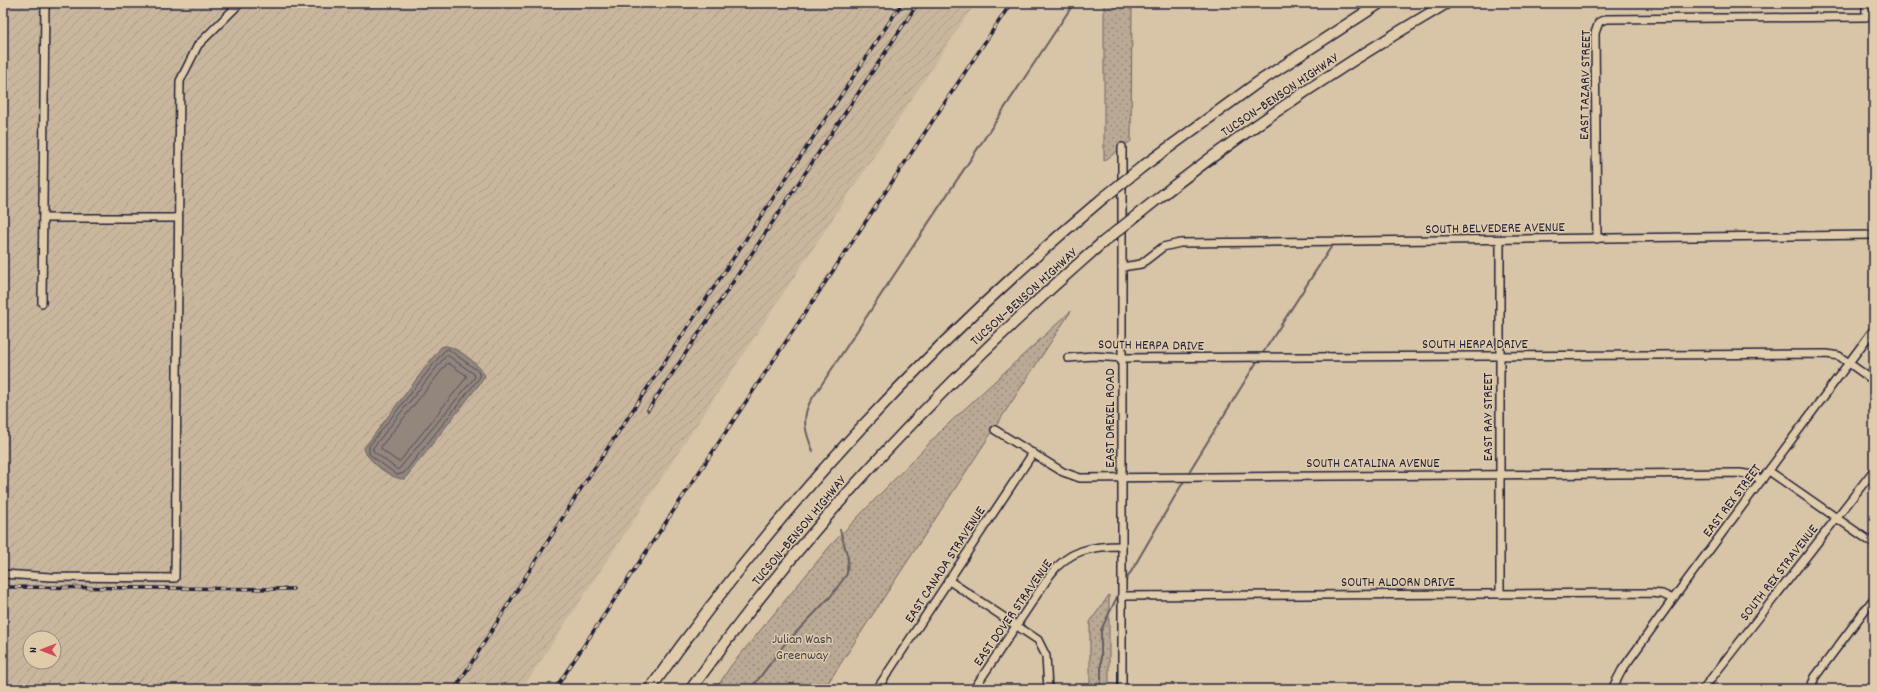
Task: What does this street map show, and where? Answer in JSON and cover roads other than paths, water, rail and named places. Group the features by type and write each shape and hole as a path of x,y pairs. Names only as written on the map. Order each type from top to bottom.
{"highway":[{"name":"TUCSON–BENSON HIGHWAY","path":"650,689 690,633 752,552 804,490 866,421 976,310 1102,199 1142,167 1263,78 1380,3"},
{"name":"TUCSON–BENSON HIGHWAY","path":"691,689 787,563 884,452 939,394 992,342 1102,243 1214,156 1277,110 1340,68 1447,3"}],"street":[{"path":"42,303 45,3"},
{"path":"3,574 51,577 175,578 180,80 198,45 240,3"},
{"name":"EAST TAZARV STREET","path":"1597,239 1595,33 1599,22 1606,20 1866,17 1866,3"},
{"name":"EAST DREXEL ROAD","path":"1122,147 1122,689"},
{"path":"43,218 178,218"},
{"name":"SOUTH BELVEDERE AVENUE","path":"1122,267 1141,264 1163,247 1180,243 1874,235"},
{"name":"EAST RAY STREET","path":"1500,240 1500,594"},
{"name":"EAST REX STREET","path":"1612,689 1622,670 1874,329"},
{"name":"SOUTH HERPA DRIVE","path":"1068,358 1093,356 1122,358 1827,354 1839,356 1874,380"},
{"name":"SOUTH CATALINA AVENUE","path":"995,430 1062,472 1074,477 1122,478 1740,473 1752,475 1762,480"},
{"name":"EAST CANADA STRAVENUE","path":"877,689 1033,453"},
{"name":"SOUTH REX STRAVENUE","path":"1703,689 1874,470"},
{"path":"1769,471 1838,517 1874,544"},
{"name":"EAST DOVER STRAVENUE","path":"974,689 1054,569 1067,558 1090,548 1122,546"},
{"path":"948,580 1035,638 1044,650 1047,663 1048,689"},
{"name":"SOUTH ALDORN DRIVE","path":"1122,596 1650,593 1662,594 1673,600"},
{"path":"1810,689 1815,677 1874,598"}],"water":[{"path":"445,346 455,349 468,357 479,368 485,377 404,479 386,473 369,458 364,448 441,347"}],"waterway":[{"path":"813,451 808,439 805,420 807,408 810,402 1074,3"},
{"path":"1261,356 1333,244"},
{"path":"1187,475 1258,360"},
{"path":"1125,582 1185,479"},
{"path":"751,689 784,645 831,596 847,574 848,558 840,530"},
{"path":"1101,689 1101,630 1119,593"}],"railway":[{"path":"455,689 580,490 902,3"},
{"path":"648,410 918,3"},
{"path":"555,689 1011,3"},
{"path":"3,587 293,589"}],"park label":[{"name":"Julian Wash Greenway","path":"802,646"}]}
